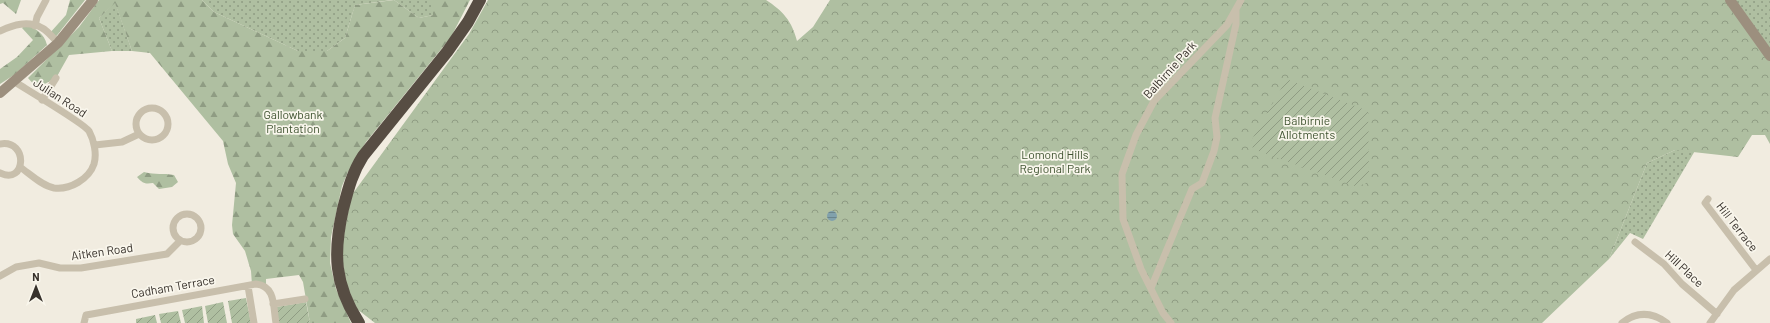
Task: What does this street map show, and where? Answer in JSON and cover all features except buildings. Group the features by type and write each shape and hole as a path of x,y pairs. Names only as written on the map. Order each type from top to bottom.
{"highway":[{"path":"359,323 344,295 337,263 338,235 349,182 363,156 447,52 468,22 480,0"}],"street":[{"path":"35,26 37,17 46,0"},
{"path":"0,93 58,43 93,0"},
{"name":"Balbirnie Park","path":"1171,323 1163,313 1141,270 1123,219 1122,174 1136,135 1154,102 1227,25 1241,0"},
{"path":"1730,0 1770,56"},
{"name":"Balbirnie Park","path":"1151,288 1192,189 1202,183 1214,151 1217,136 1215,118 1236,24 1236,10"},
{"path":"0,32 12,25 26,24 42,28 58,43"},
{"path":"42,100 56,78"},
{"name":"Julian Road","path":"14,82 88,129 95,145"},
{"path":"156,108 162,110 166,114 168,127 166,131 157,139 146,139 139,134 136,127 136,122 145,110 156,108"},
{"path":"20,167 42,182 55,188 75,185 85,176 94,164 95,145 122,142 139,134"},
{"path":"0,144 8,144 17,150 22,159 20,167 13,174 8,175 0,173"},
{"name":"Hill Terrace","path":"1708,199 1705,203 1756,270"},
{"name":"Aitken Road","path":"185,214 196,217 202,228 198,237 190,243 180,241 173,232 173,224 175,220 185,214"},
{"name":"Aitken Road","path":"0,276 16,267 39,264 60,268 81,268 167,254 180,241"},
{"name":"Hill Place","path":"1635,242 1664,264 1682,284 1717,314"},
{"name":"Hill Terrace","path":"1710,323 1734,290 1770,259"},
{"name":"Cadham Terrace","path":"84,323 86,315 261,284 271,291 273,304"},
{"path":"248,286 254,323"},
{"path":"276,323 273,304 305,298"},
{"path":"1622,323 1638,314 1646,314 1658,317 1667,323"}],"green space":[{"path":"0,0 21,0 16,14 3,3 0,4"},
{"path":"70,0 85,0 54,39 49,34 66,15"},
{"name":"Gallowbank Plantation","path":"99,0 202,0 214,12 298,51 327,51 345,38 355,5 394,0 419,18 433,15 433,0 470,0 451,37 366,142 348,172 342,186 331,237 330,263 336,289 351,323 310,323 303,282 299,275 266,279 266,284 252,285 251,271 245,251 233,234 232,225 236,183 228,164 223,141 150,53 132,51 115,3 99,18 112,51 69,55 56,78 37,88 28,78 79,27"},
{"path":"202,0 392,0 355,5 345,38 327,51 298,51 214,12"},
{"path":"394,0 433,0 433,15 419,18"},
{"name":"Lomond Hills Regional Park","path":"488,0 766,0 786,17 797,41 813,27 830,0 1730,0 1770,56 1770,144 1765,135 1752,135 1738,157 1675,150 1647,163 1609,259 1542,323 375,323 357,309 346,284 341,250 351,196 469,34"},
{"path":"1730,0 1770,0 1770,56"},
{"path":"115,2 132,51 112,51 99,18"},
{"path":"26,24 42,34 47,45 14,75 0,84 0,69 17,57 33,40 22,28"},
{"name":"Balbirnie Allotments","path":"1286,80 1368,111 1369,179 1365,184 1355,186 1253,149 1251,141"},
{"path":"1696,149 1643,239 1630,233 1609,259 1647,163 1675,150"},
{"path":"144,172 174,175 178,182 172,187 159,189 153,183 145,183 137,177"},
{"path":"246,298 251,323 232,323 228,301"},
{"path":"223,302 227,323 208,323 205,306"},
{"path":"306,302 310,323 279,323 276,307"},
{"path":"202,306 204,323 185,323 182,310"},
{"path":"178,311 181,323 161,323 159,314"},
{"path":"155,315 157,323 136,323 136,319"}],"water":[{"path":"830,211 834,211 836,212 836,220 830,221 827,218 827,214"}]}
